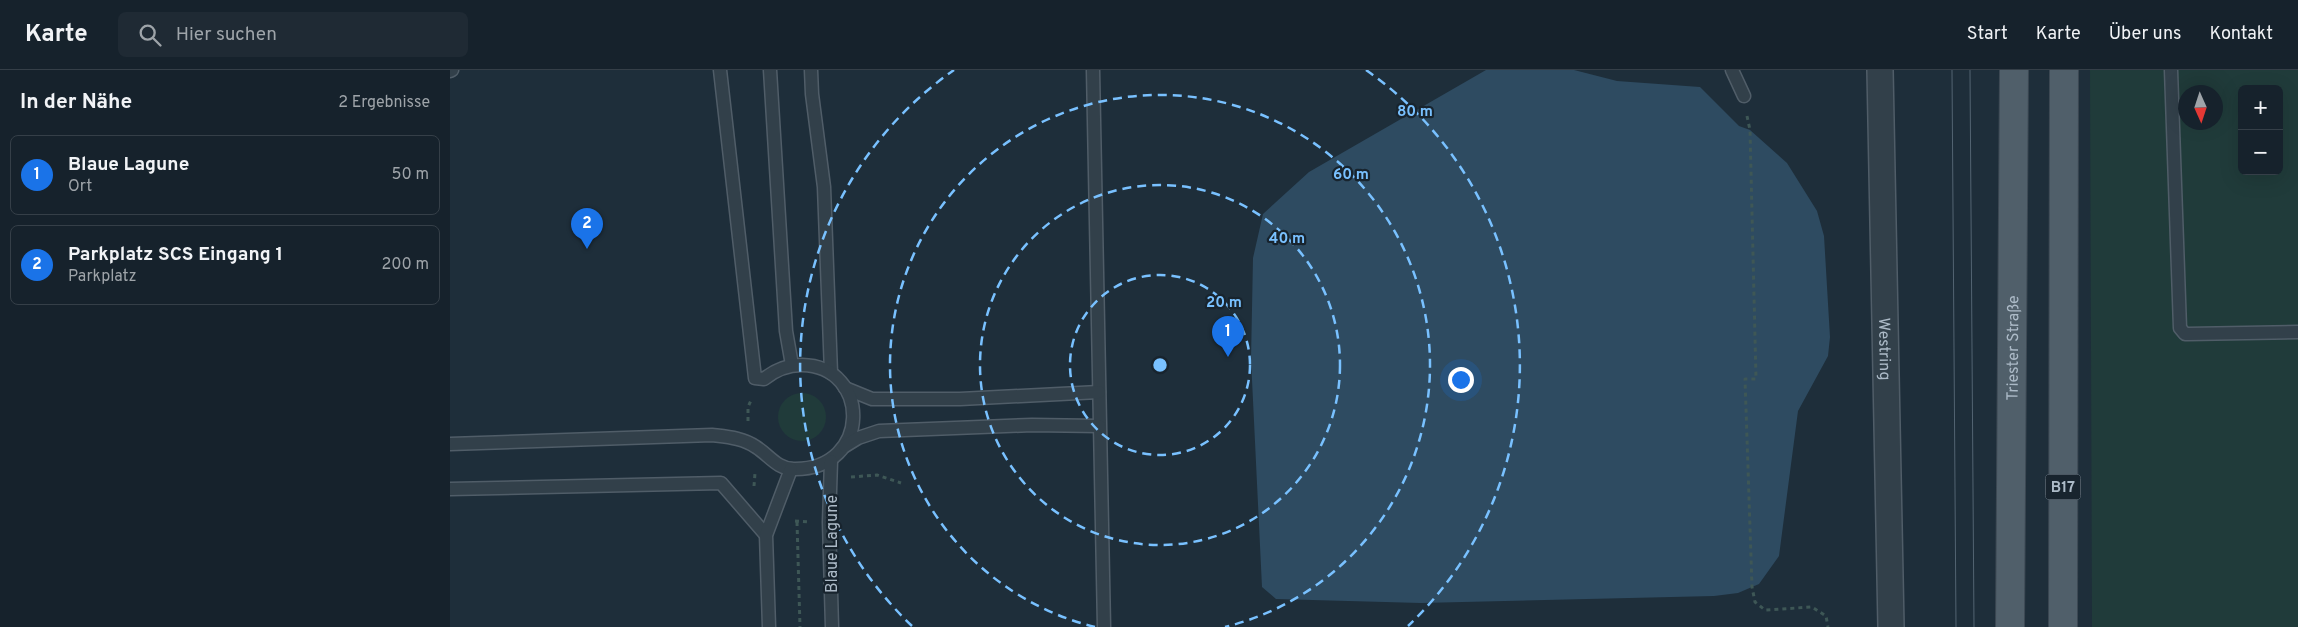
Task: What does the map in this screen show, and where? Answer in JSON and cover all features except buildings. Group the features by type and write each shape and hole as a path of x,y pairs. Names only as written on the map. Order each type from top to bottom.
{"main road":[{"name":"Triester Straße","path":"2010,627 2014,70"},
{"name":"B17","path":"2063,627 2064,70"}],"street":[{"name":"Westring","path":"1880,70 1891,627"}],"lane":[{"path":"720,70 755,378 764,379 772,372 792,365 812,365 831,373 845,388 853,406 853,427 845,446"},
{"path":"770,70 786,331 792,365"},
{"path":"811,70 812,94 824,186 831,373"},
{"path":"1094,70 1104,627"},
{"path":"1732,70 1744,96"},
{"path":"2171,70 2180,328 2185,334 2298,332"},
{"path":"845,388 872,399 960,399 1099,392"},
{"path":"450,444 712,435 738,439 756,447 772,462 791,469 812,469 831,461 845,446 858,438 878,431 1032,425 1100,426"},
{"name":"Blaue Lagune","path":"831,461 829,522 832,627"},
{"path":"769,627 766,535 791,469"},
{"path":"450,489 721,483 766,535"}],"path":[{"path":"1750,130 1756,379 1745,379 1752,587 1755,602 1765,610 1812,607 1826,616 1828,627"},
{"path":"756,447 748,428 748,406 756,387 764,379"},
{"path":"797,522 800,627"}],"green space":[{"path":"2090,70 2298,70 2298,627 2092,627"},
{"path":"802,393 811,395 819,400 824,408 826,417 824,426 819,434 811,439 802,441 793,439 785,434 780,426 778,417 780,408 785,400 793,395"}],"water":[{"path":"1486,70 1574,70 1617,81 1700,87 1739,126 1750,130 1787,163 1817,211 1824,236 1830,337 1828,356 1798,411 1779,556 1759,584 1738,593 1714,596 1421,603 1276,599 1262,587 1251,359 1253,258 1263,214 1309,172"}],"tram line":[{"path":"1952,70 1956,627"},
{"path":"1970,70 1974,627"}],"place":[{"name":"Parkplatz SCS Eingang 1","path":"587,249"},
{"name":"Blaue Lagune","path":"1228,357"}]}
